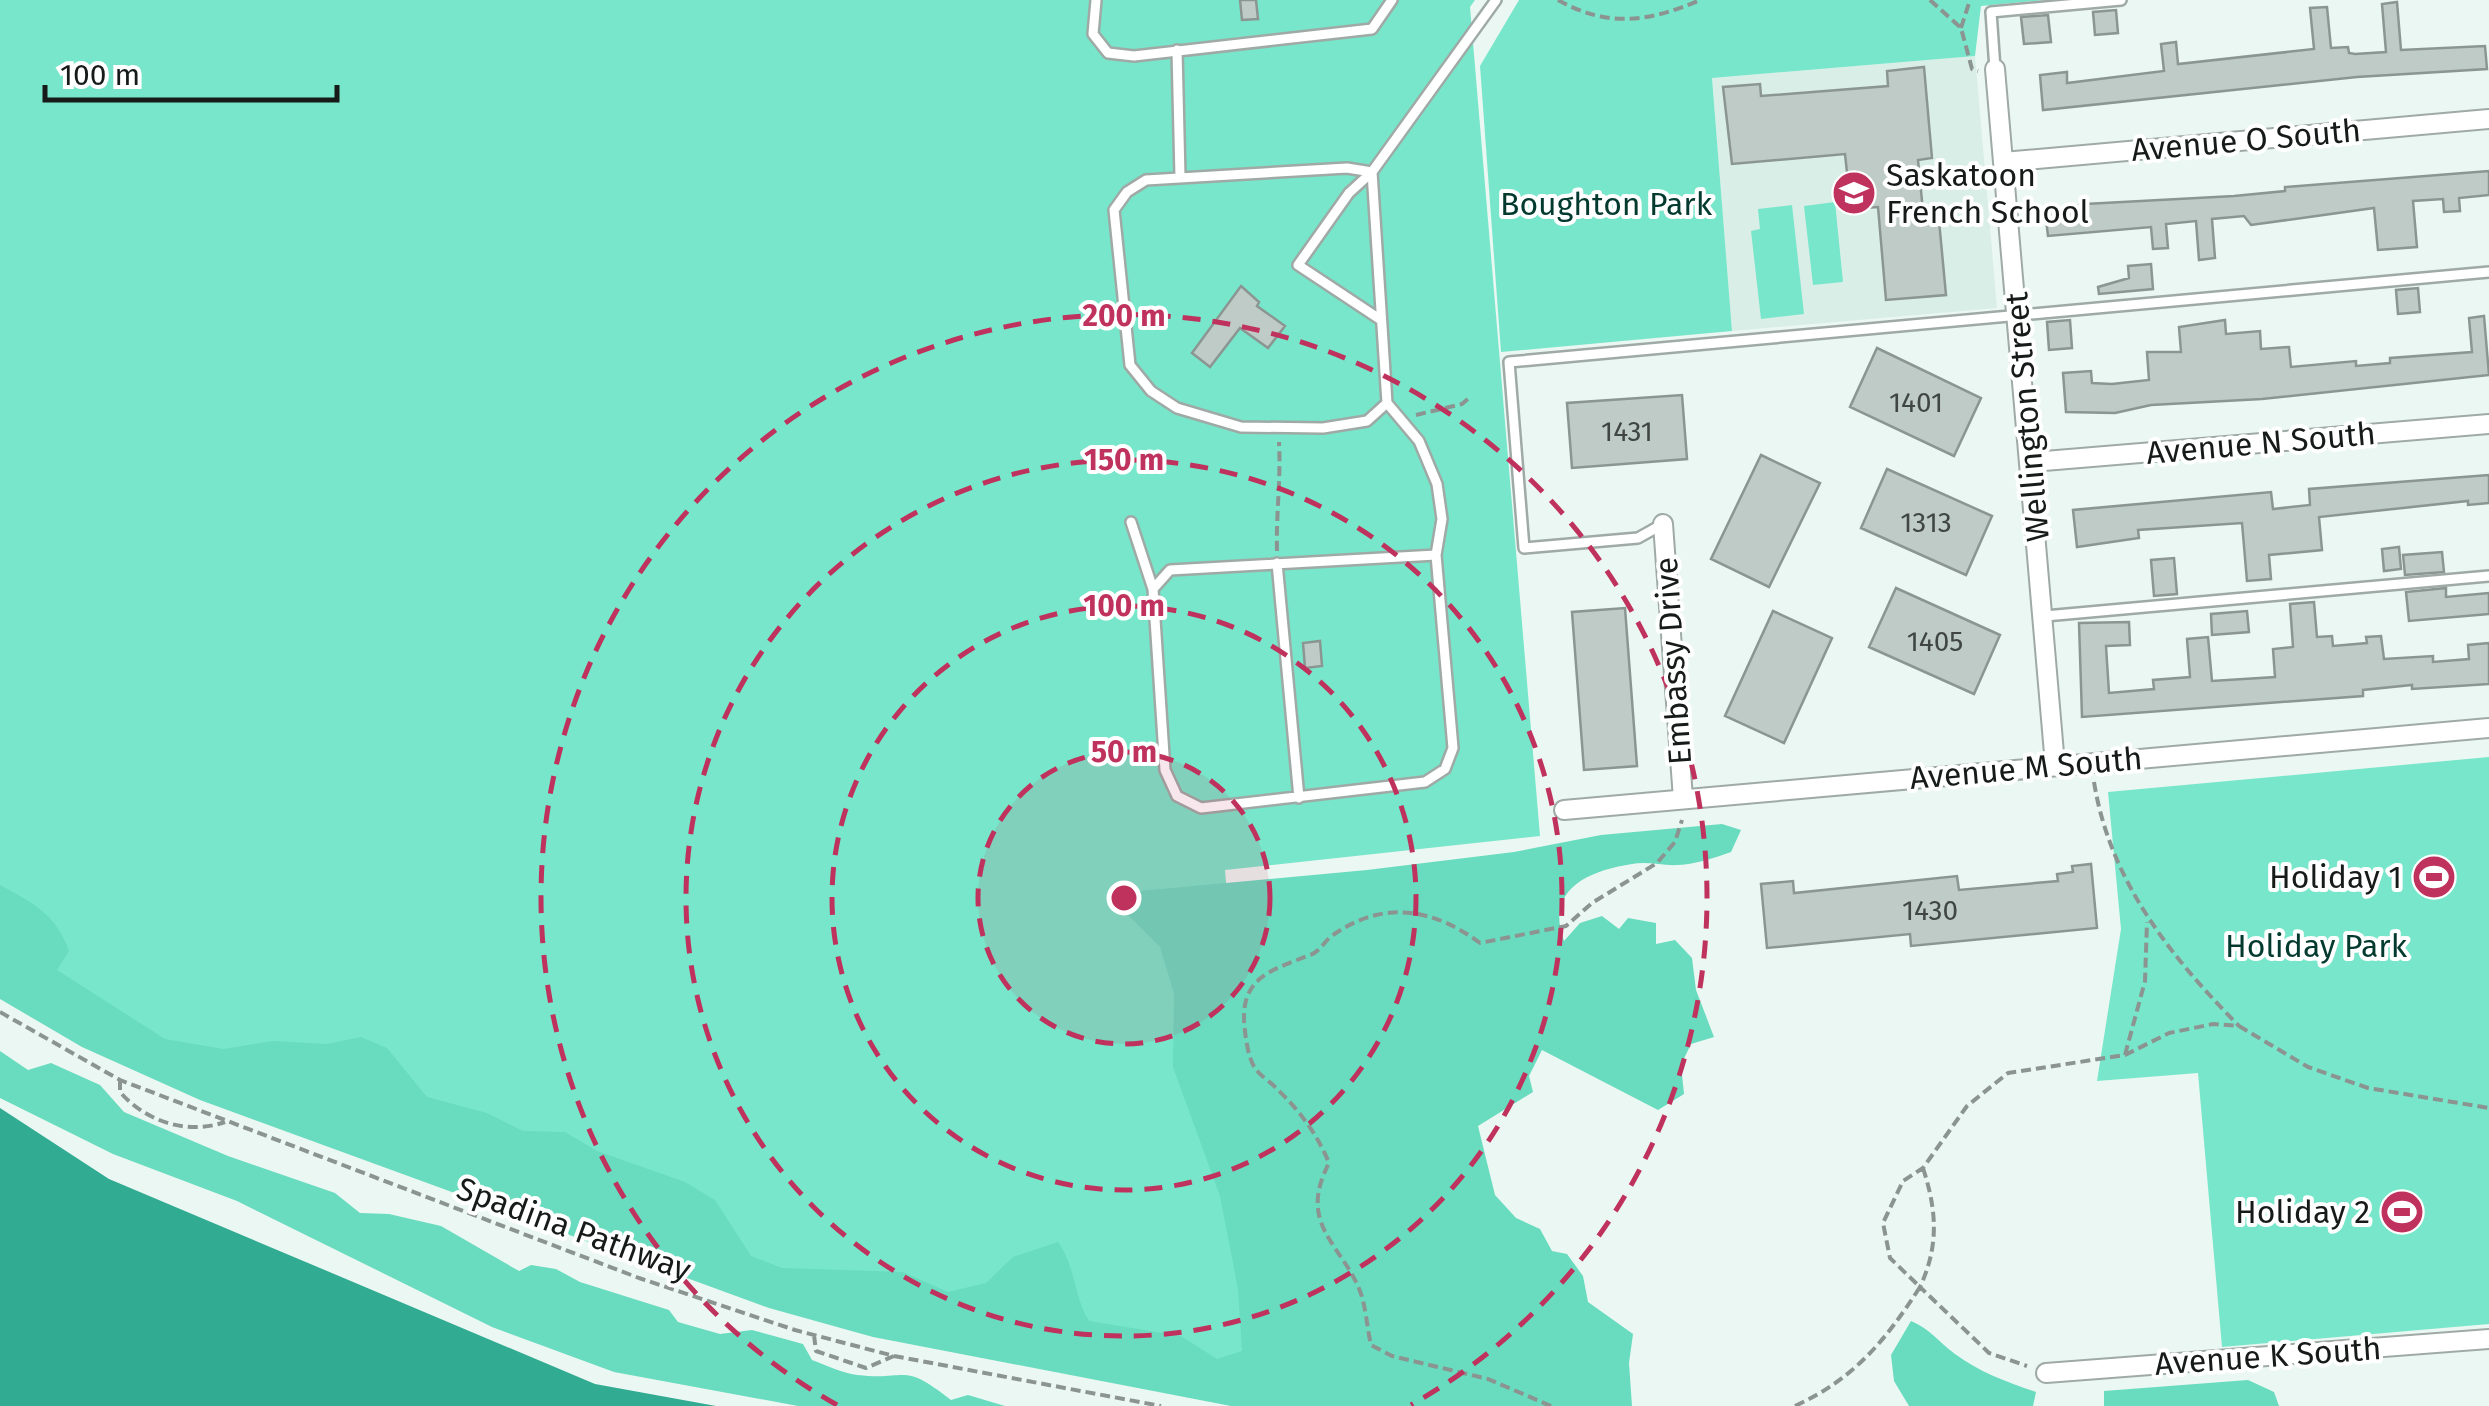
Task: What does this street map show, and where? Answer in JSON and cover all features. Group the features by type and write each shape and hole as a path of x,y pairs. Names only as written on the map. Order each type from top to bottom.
{"street":[{"name":"Wellington Street","path":"1996,74 2056,766"},
{"name":"Avenue O South","path":"2003,162 2489,119"},
{"name":"Avenue N South","path":"2032,462 2489,424"},
{"name":"Embassy Drive","path":"1663,524 1683,798"},
{"name":"Avenue M South","path":"1564,810 2489,728"},
{"name":"Avenue K South","path":"2046,1373 2489,1339"}],"lane":[{"path":"1096,0 1092,34 1108,53 1134,56 1372,29 1392,0"},
{"path":"1380,320 1298,265 1349,193 1372,172 1496,0"},
{"path":"1996,74 1992,12 2121,0"},
{"path":"1178,50 1180,177"},
{"path":"1372,172 1347,168 1146,180 1127,192 1114,210 1130,366 1151,392 1177,408 1241,427 1323,428 1367,421 1387,403"},
{"path":"1131,522 1153,589 1165,770 1178,796 1201,808 1425,782 1445,769 1453,748 1436,555 1442,519 1437,484 1419,441 1387,403 1372,172"},
{"path":"1663,524 1638,538 1524,548 1509,362 2489,272"},
{"path":"1153,589 1170,570 1436,555"},
{"path":"1277,563 1299,798"},
{"path":"2045,616 2489,576"}],"path":[{"path":"1558,0 1612,22 1638,20 1700,0"},
{"path":"1930,0 1961,28 1972,68 1996,74"},
{"path":"1961,28 1970,0"},
{"path":"1403,422 1428,409 1462,404 1470,396"},
{"path":"1277,563 1276,504 1282,494 1278,428"},
{"path":"2091,762 2102,828 2146,920 2196,982 2239,1026 2308,1067 2368,1088 2489,1108"},
{"path":"1551,1406 1488,1379 1392,1356 1372,1345 1361,1293 1319,1222 1321,1178 1329,1164 1318,1137 1299,1111 1254,1068 1244,1030 1246,995 1263,974 1286,960 1314,954 1333,935 1393,913 1426,913 1452,923 1480,944 1566,926 1592,903 1657,863 1675,842 1679,820 1692,819"},
{"path":"2125,1055 2146,982 2146,920"},
{"name":"Spadina Pathway","path":"0,1012 120,1080 639,1278 814,1335 894,1356 1161,1406"},
{"path":"2046,1373 1988,1353 1890,1258 1884,1223 1904,1180 1923,1168 1967,1106 2008,1073 2125,1055 2169,1033 2213,1024 2239,1026"},
{"path":"120,1080 120,1092 133,1107 182,1128 204,1130 225,1122"},
{"path":"1796,1406 1862,1365 1887,1339 1920,1287 1936,1253 1933,1198 1923,1168"},
{"path":"814,1335 816,1351 866,1368 894,1356"}],"shaded area":[{"name":"Saskatoon French School","path":"1975,56 1997,308 1732,331 1712,78"},
{"path":"1722,824 1741,830 1731,852 1691,863 1615,867 1574,886 1560,908 1564,941 1580,923 1602,916 1619,929 1628,918 1656,923 1656,944 1675,940 1692,958 1696,990 1714,1037 1691,1044 1681,1065 1684,1094 1658,1110 1542,1050 1529,1076 1533,1092 1478,1126 1495,1195 1516,1218 1540,1229 1552,1251 1567,1254 1583,1276 1588,1302 1633,1334 1629,1363 1632,1406 1231,1406 873,1337 769,1308 200,1100 82,1047 0,999 0,885 33,904 64,938 69,951 57,970 165,1039 223,1049 273,1041 327,1044 361,1037 387,1048 427,1097 487,1113 523,1131 565,1132 597,1151 685,1182 715,1200 751,1256 782,1268 903,1272 948,1292 986,1283 1013,1257 1058,1242 1089,1321 1181,1336 1217,1359 1242,1351 1238,1289 1220,1196 1173,1067 1174,993 1160,947 1107,894 1367,870 1514,852 1601,835"},
{"path":"0,1051 28,1070 51,1063 100,1085 124,1112 228,1156 335,1193 360,1213 389,1214 441,1226 519,1271 531,1265 556,1269 580,1282 669,1310 678,1322 720,1334 752,1330 803,1344 812,1360 846,1373 905,1375 923,1380 951,1400 968,1395 1005,1406 798,1406 614,1372 492,1327 237,1201 113,1154 0,1098"},
{"path":"0,1108 109,1179 595,1384 716,1406 0,1406"},
{"path":"1911,1321 1975,1367 2036,1392 2033,1406 1909,1406 1894,1381 1891,1355"},
{"path":"2248,1380 2274,1392 2279,1406 2104,1406 2104,1391"}],"green space":[{"path":"0,0 1475,0 1470,7 1540,836 1225,870 1268,1387 874,1310 232,1088 0,968"},
{"name":"Boughton Park","path":"1519,0 2046,0 1981,6 1975,56 1712,78 1732,331 1501,352 1480,66"},
{"path":"1835,202 1843,282 1813,285 1804,206"},
{"path":"1792,205 1804,314 1761,319 1751,231 1760,229 1758,209"},
{"name":"Holiday Park","path":"2489,757 2489,1324 2222,1347 2198,1073 2097,1081 2121,929 2108,792"}],"building":[{"path":"1240,0 1256,0 1258,19 1242,20"},
{"path":"2397,2 2401,50 2485,46 2487,69 2357,77 2043,110 2040,75 2067,72 2067,83 2164,71 2161,44 2176,42 2178,64 2314,49 2310,8 2327,7 2331,48 2348,47 2349,53 2355,54 2386,52 2382,4"},
{"path":"2116,10 2118,33 2095,35 2093,12"},
{"path":"2048,15 2051,42 2024,44 2021,17"},
{"path":"1924,67 1932,158 1918,160 1923,211 1938,210 1946,295 1886,300 1878,207 1851,209 1845,154 1732,164 1723,87 1760,84 1761,96 1888,86 1887,71"},
{"path":"2489,171 2489,195 2459,198 2460,211 2444,212 2443,199 2413,201 2417,247 2378,250 2374,208 2251,225 2244,216 2212,219 2215,258 2199,260 2196,221 2166,224 2168,248 2153,249 2151,227 2048,236 2045,211 2085,204 2234,196 2285,191 2285,187"},
{"path":"2151,264 2153,289 2099,294 2098,287 2129,278 2128,266"},
{"path":"1241,286 1259,302 1257,306 1285,326 1268,348 1240,328 1210,367 1192,353"},
{"path":"2418,288 2420,312 2398,314 2396,290"},
{"path":"2484,316 2489,375 2262,399 2151,405 2115,413 2066,412 2063,373 2091,371 2092,383 2149,380 2147,352 2181,352 2179,327 2225,320 2226,334 2260,331 2261,349 2289,347 2291,367 2356,361 2356,366 2390,363 2390,358 2472,352 2469,318"},
{"path":"2070,320 2072,348 2049,350 2047,322"},
{"path":"1877,348 1981,398 1954,456 1850,407"},
{"path":"1682,395 1687,459 1572,468 1567,403"},
{"path":"1761,455 1820,483 1769,587 1711,559"},
{"path":"1887,469 1992,516 1966,575 1861,528"},
{"path":"2489,475 2489,503 2468,505 2468,501 2319,517 2322,550 2269,555 2271,579 2247,581 2242,523 2138,530 2139,538 2077,547 2073,510 2271,492 2273,509 2310,505 2309,489"},
{"path":"2399,547 2401,569 2384,571 2382,549"},
{"path":"2442,552 2444,572 2405,575 2403,555"},
{"path":"2174,558 2177,594 2154,596 2151,560"},
{"path":"1896,588 2000,635 1974,694 1869,647"},
{"path":"2446,588 2446,597 2489,593 2489,614 2409,621 2406,592"},
{"path":"2314,602 2317,637 2332,636 2333,646 2367,643 2366,637 2381,636 2384,659 2469,659 2468,645 2489,643 2489,684 2412,689 2412,685 2363,690 2363,696 2082,717 2079,623 2129,622 2130,645 2106,646 2109,693 2154,689 2153,680 2190,677 2187,639 2208,637 2212,681 2275,677 2273,649 2293,647 2290,604"},
{"path":"1625,608 1637,766 1584,770 1572,612"},
{"path":"1773,611 1832,638 1784,743 1725,716"},
{"path":"2247,611 2249,632 2212,635 2211,614"},
{"path":"1320,641 1322,666 1305,668 1303,643"},
{"path":"2091,864 2097,928 1911,946 1910,934 1767,948 1761,884 1793,881 1794,893 1957,876 1959,890 2058,881 2057,874 2073,872 2072,866"}],"place":[{"name":"Saskatoon French School","path":"1854,193"},
{"name":"Holiday 1","path":"2434,877"},
{"name":"Holiday 2","path":"2402,1212"}]}
